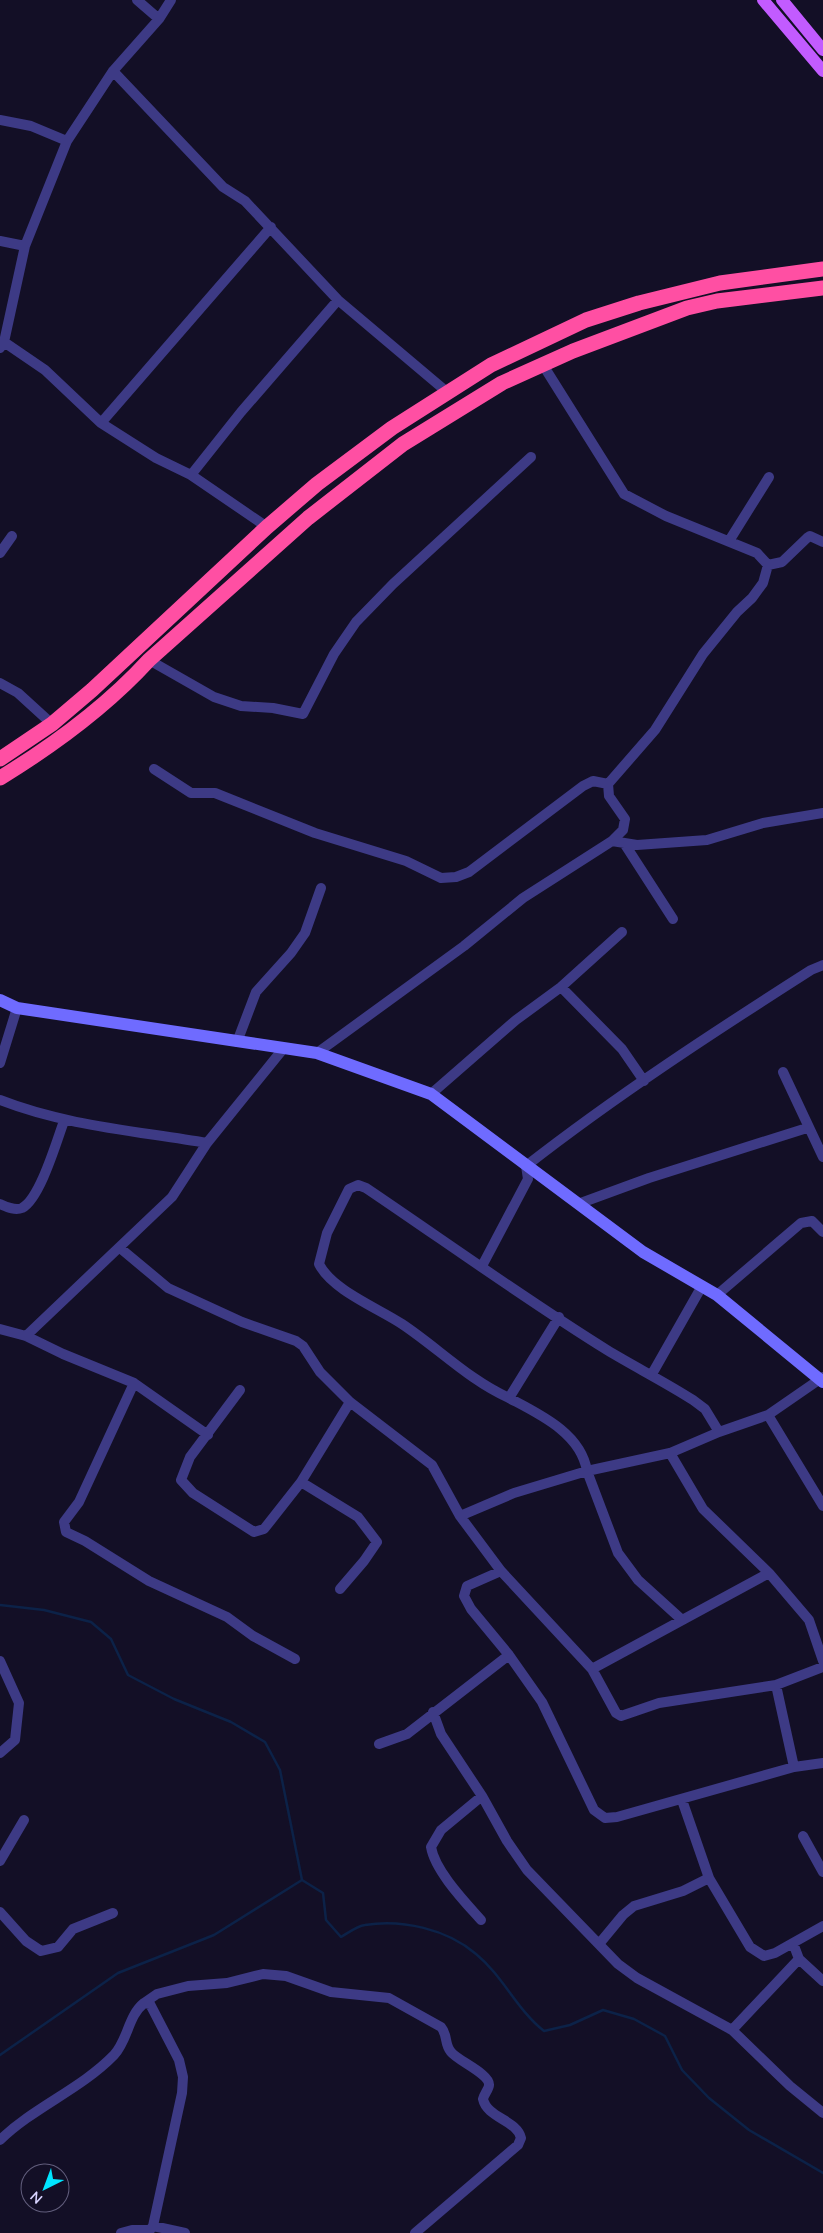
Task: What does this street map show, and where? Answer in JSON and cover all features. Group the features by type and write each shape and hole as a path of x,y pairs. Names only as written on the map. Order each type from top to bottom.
{"highway":[{"path":"0,759 52,724 108,676 267,527 317,484 392,428 491,365 586,320 615,310 694,288 823,269"},
{"path":"0,778 28,762 81,723 129,682 149,660 308,518 403,444 502,383 632,327 687,308 717,301 823,288"}],"main road":[{"path":"763,0 823,71"},
{"path":"782,0 823,50"}],"street":[{"path":"137,0 159,19"},
{"path":"172,0 159,19 114,71 68,141 25,246 2,345 45,370 101,423 156,458 192,475 267,527"},
{"path":"114,71 223,187 245,201 338,300 446,392"},
{"path":"0,120 31,126 68,141"},
{"path":"101,423 271,228"},
{"path":"0,240 25,246"},
{"path":"192,475 242,412 338,300"},
{"path":"544,365 624,494 666,516 757,553 768,565"},
{"path":"149,660 214,697 242,706 272,708 303,714 334,654 356,622 393,584 531,458"},
{"path":"729,540 769,477"},
{"path":"0,552 12,536"},
{"path":"768,565 782,562 810,536 823,542"},
{"path":"317,1053 464,946 523,898 612,841 623,830 625,819 608,796 608,784 655,730 703,654 763,583 768,565"},
{"path":"0,683 18,693 52,724"},
{"path":"154,770 191,793 215,793 315,833 406,861 441,878 456,877 469,872 583,786 593,781 608,784"},
{"path":"612,841 637,845 707,840 763,824 823,813"},
{"path":"624,843 673,919"},
{"path":"236,1042 256,992 292,953 305,933 321,888"},
{"path":"431,1094 516,1020 561,987 622,932"},
{"path":"526,1166 583,1122 732,1021 812,970 823,965"},
{"path":"561,987 622,1049 644,1081"},
{"path":"0,1000 17,1008 283,1050 317,1053 431,1094 642,1252 716,1295 822,1380 768,1415 719,1432 670,1453 587,1471 514,1492 460,1516"},
{"path":"0,1063 17,1008"},
{"path":"26,1336 172,1197 207,1142 283,1050"},
{"path":"783,1072 807,1128 823,1157"},
{"path":"0,1100 27,1111 64,1121 207,1142"},
{"path":"0,1204 12,1209 21,1208 28,1203 36,1192 64,1121"},
{"path":"578,1204 649,1178 807,1128"},
{"path":"482,1266 528,1179 526,1166"},
{"path":"681,1619 638,1580 618,1553 587,1471 585,1459 571,1439 548,1418 486,1388 403,1325 343,1288 319,1264 327,1233 349,1189 358,1185 366,1188 608,1350 652,1374 705,1409 719,1432"},
{"path":"716,1295 801,1223 812,1221 823,1232"},
{"path":"120,1248 168,1288 242,1322 296,1341 303,1346 320,1372 350,1402 432,1465 460,1516 501,1571 592,1669 616,1713 621,1716 659,1703 776,1685 823,1667"},
{"path":"652,1374 702,1286"},
{"path":"509,1398 559,1317"},
{"path":"0,1329 26,1336 63,1354 134,1383 208,1435"},
{"path":"134,1383 79,1502 64,1522 66,1532 85,1541 149,1580 227,1617 253,1636 295,1659"},
{"path":"240,1390 190,1457 181,1480 194,1493 254,1532 264,1530 301,1482 350,1402"},
{"path":"768,1415 823,1506"},
{"path":"670,1453 703,1509 769,1573 809,1620 823,1661"},
{"path":"301,1482 358,1517 377,1542 364,1561 340,1589"},
{"path":"501,1571 467,1586 464,1596 471,1609 509,1655 542,1702 594,1810 605,1818 618,1817 682,1800 794,1767 823,1763"},
{"path":"592,1669 681,1619 769,1573"},
{"path":"379,1744 407,1734 509,1655"},
{"path":"0,1662 19,1704 15,1740 0,1753"},
{"path":"776,1685 794,1767"},
{"path":"433,1712 441,1734 482,1796 507,1841 527,1870 618,1964 637,1978 732,2030 790,2086 823,2113"},
{"path":"481,1920 449,1881 433,1856 431,1847 441,1830 482,1796"},
{"path":"682,1800 710,1878 750,1947 764,1956 793,1943 823,1926"},
{"path":"0,1861 24,1820"},
{"path":"803,1836 823,1872"},
{"path":"599,1944 623,1915 634,1906 683,1891 710,1878"},
{"path":"0,1912 26,1942 41,1951 58,1947 73,1929 113,1913"},
{"path":"793,1943 799,1959 823,1981"},
{"path":"732,2030 799,1959"},
{"path":"0,2140 92,2074 113,2055 124,2041 134,2016 144,2003 156,1994 188,1986 227,1983 263,1974 286,1976 331,1992 389,1998 441,2027 446,2033 448,2048 454,2056 484,2075 488,2081 489,2086 483,2099 486,2106 517,2131 521,2138 518,2145 478,2181 415,2233"},
{"path":"121,2233 132,2230 150,2230 154,2226 182,2093 183,2077 179,2060 153,2007 144,2003"},
{"path":"154,2226 185,2233"}],"waterway":[{"path":"0,1605 44,1610 91,1622 111,1639 128,1675 174,1699 231,1722 265,1742 280,1770 302,1880 323,1893 326,1920 341,1937 362,1926 394,1923 424,1928 452,1938 486,1963 534,2023 544,2031 570,2025 603,2010 634,2019 665,2036 682,2070 709,2098 749,2130 823,2173"},
{"path":"0,2055 118,1973 214,1935 302,1880"}]}
